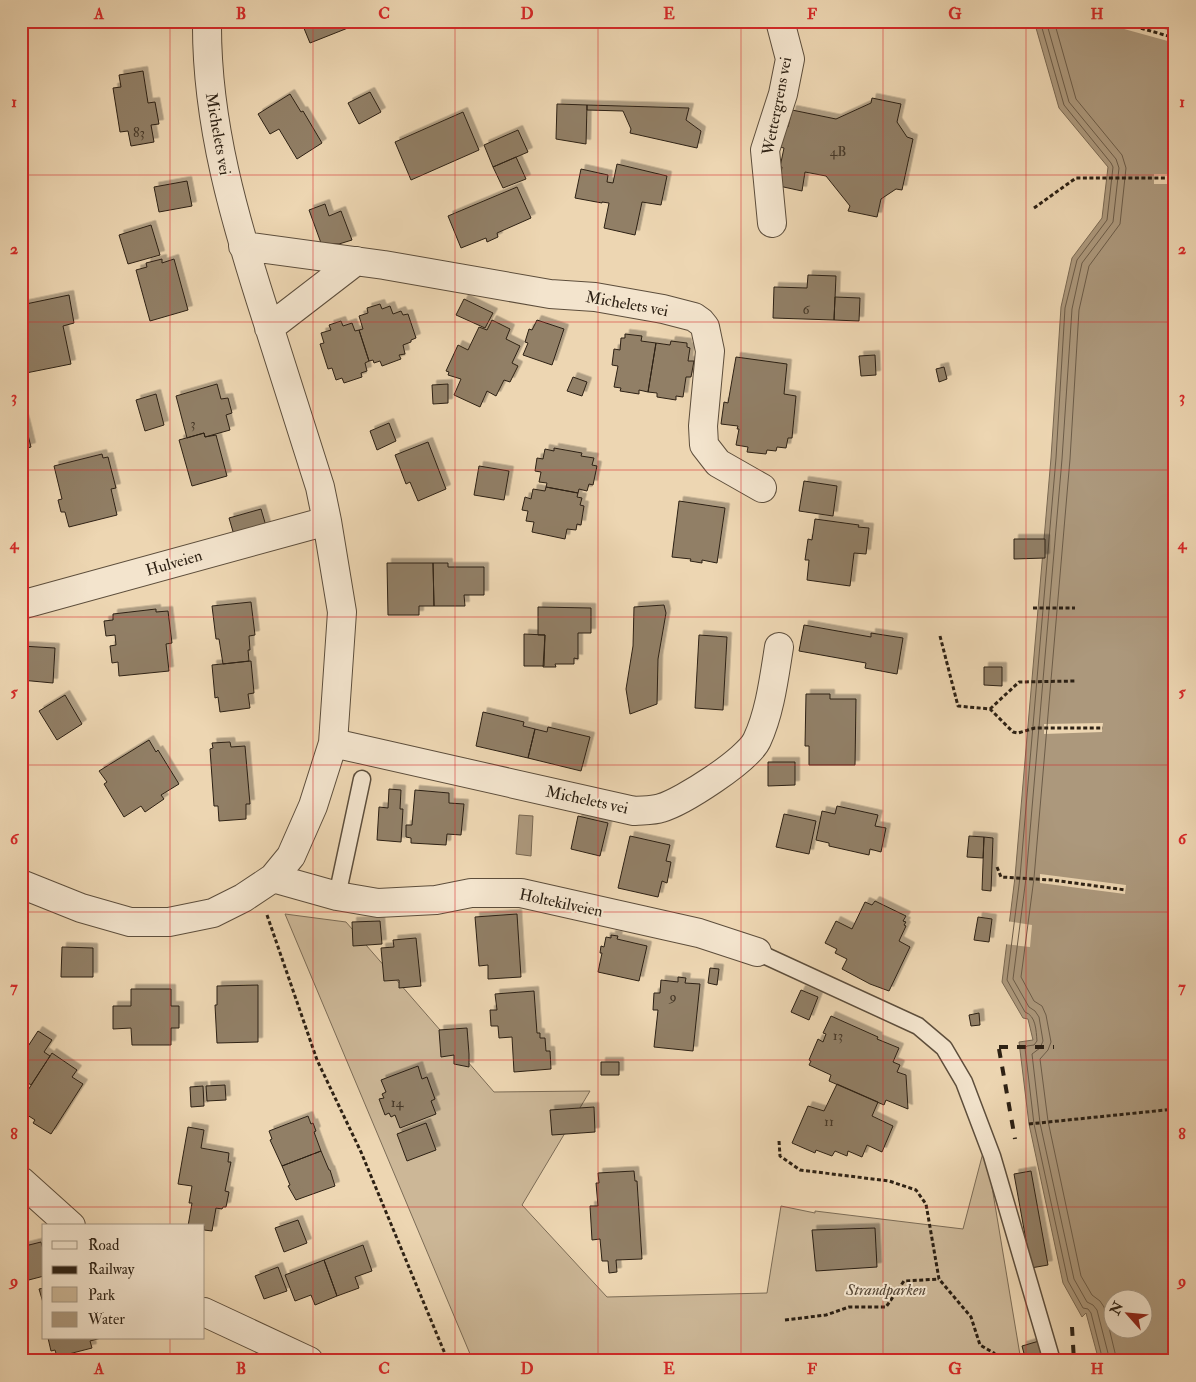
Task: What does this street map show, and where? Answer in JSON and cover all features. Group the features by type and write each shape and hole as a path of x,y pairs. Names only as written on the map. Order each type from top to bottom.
{"street":[{"name":"Michelets vei","path":"22,887 80,908 130,922 169,922 213,913 243,898 273,878 291,856 313,806 333,744 342,612 327,521 320,487 243,246 220,157 210,92 207,21"},
{"name":"Wettergrens vei","path":"772,223 765,150 783,94 790,59 780,21"},
{"name":"Michelets vei","path":"243,246 356,261 550,294 595,297 663,309 694,318 705,327 710,351 703,426 704,445 718,463 762,488"},
{"path":"269,328 356,261"},
{"name":"Hulveien","path":"21,606 327,521"},
{"name":"Michelets vei","path":"333,744 634,811 660,809 697,790 740,759 756,742 768,707 779,647"},
{"name":"Holtekilveien","path":"273,878 337,896 378,903 436,900 471,892 521,893 699,933 757,952"},
{"path":"21,1181 69,1224"},
{"path":"205,1312 309,1361"}],"lane":[{"path":"337,896 362,779"},
{"path":"757,952 918,1026 944,1048 964,1082 992,1156 1052,1361"}],"path":[{"path":"1004,21 1016,21"},
{"path":"1116,21 1175,38"},
{"path":"1034,208 1076,178 1175,178"},
{"path":"1033,608 1075,608"},
{"path":"940,636 958,706 990,708 1013,732 1018,733 1035,728 1102,728"},
{"path":"990,708 1019,682 1076,681"},
{"path":"997,867 1001,877 1052,880 1126,890"},
{"path":"264,908 317,1060 361,1152 448,1361"},
{"path":"1029,1124 1175,1109"},
{"path":"779,1141 780,1156 800,1170 888,1181 916,1190 926,1204 939,1279 971,1317 980,1345 994,1353 999,1361"},
{"path":"785,1320 826,1315 849,1307 886,1307 904,1281 939,1279"},
{"path":"1156,1361 1175,1356"}],"green space":[{"name":"Strandparken","path":"285,914 346,922 494,1092 590,1091 522,1205 607,1297 767,1293 781,1206 815,1213 815,1211 963,1229 985,1145 1021,1361 473,1361"}],"water":[{"path":"1034,21 1175,21 1175,1361 1099,1361 1086,1313 1082,1317 1063,1283 1029,1124 1019,1042 1033,1040 1028,1019 1023,1018 1002,982 1015,877 1051,458 1061,307 1072,258 1102,218 1108,167 1059,108"},
{"path":"519,815 533,816 531,856 516,854"}],"pier":[{"path":"1095,21 1135,21 1175,32 1175,43"},
{"path":"1154,174 1175,174 1175,184 1154,184"},
{"path":"1103,723 1102,732 1044,734 1044,724"},
{"path":"1040,874 1126,885 1125,894 1040,883"},
{"path":"1006,921 1032,925 1030,947 1004,944"}],"building":[{"path":"301,21 357,21 358,24 310,43"},
{"path":"143,71 148,103 155,102 159,124 151,125 154,142 131,146 128,131 120,132 113,88 121,87 119,75"},
{"path":"370,92 381,112 359,124 348,103"},
{"path":"290,94 301,112 303,111 322,143 297,159 279,129 270,134 258,114"},
{"path":"872,98 901,104 897,122 907,137 913,139 902,190 896,189 881,199 877,217 848,211 850,206 826,176 805,172 802,191 779,186 784,148 775,146 779,125 788,127 792,110 836,119 871,103"},
{"path":"557,104 587,105 586,144 556,139"},
{"path":"587,105 689,108 686,120 701,131 697,148 630,133 631,129 623,111 587,110"},
{"path":"463,112 479,150 411,180 395,142"},
{"path":"518,130 528,152 493,167 484,145"},
{"path":"516,157 526,179 503,188 493,167"},
{"path":"617,164 667,176 661,205 642,202 635,235 604,228 609,203 575,198 581,169 608,175 607,182 613,183"},
{"path":"187,181 192,206 159,212 154,187"},
{"path":"517,187 531,218 497,233 498,237 487,242 486,238 461,248 448,216"},
{"path":"325,204 329,216 341,211 352,240 339,244 321,243 309,210"},
{"path":"151,225 160,255 128,264 119,235"},
{"path":"162,259 162,263 174,259 188,310 150,321 136,270 147,267 146,263"},
{"path":"808,275 836,276 834,320 773,318 774,287 807,288"},
{"path":"69,295 74,323 63,326 71,364 21,374 21,305"},
{"path":"835,297 860,298 859,321 834,320"},
{"path":"464,299 493,313 485,328 456,315"},
{"path":"380,304 382,309 390,306 393,314 401,311 403,315 408,314 416,338 403,345 405,354 399,355 401,359 382,366 380,361 374,363 373,360 369,361 359,330 363,329 359,316 368,313 367,308"},
{"path":"492,320 510,329 506,339 520,346 512,363 518,366 510,382 504,380 496,396 487,391 480,407 454,395 461,379 448,375 449,372 446,371 458,345 468,350 479,327 487,330"},
{"path":"537,320 564,329 552,365 523,355 528,343 525,342 529,329 532,330"},
{"path":"341,321 343,326 352,323 355,331 359,330 369,361 365,363 367,371 361,373 362,377 344,383 342,378 336,380 332,368 328,369 320,344 324,343 321,333 331,330 329,325"},
{"path":"625,334 642,336 641,341 656,343 648,392 639,390 639,394 620,391 621,388 614,387 618,366 612,365 614,349 620,350 621,338 625,338"},
{"path":"671,341 687,343 687,347 690,348 688,361 694,361 691,377 686,377 683,397 676,396 676,400 657,397 657,393 648,392 656,343 670,345"},
{"path":"875,355 876,375 861,376 859,356"},
{"path":"736,357 787,364 784,394 796,396 792,438 788,438 786,448 777,447 776,451 767,450 766,454 747,452 748,447 736,445 738,426 721,424 724,402 728,403"},
{"path":"944,367 947,379 939,382 936,369"},
{"path":"573,377 587,382 582,396 567,391"},
{"path":"217,384 221,399 228,398 232,413 226,415 230,430 205,437 204,433 187,438 176,396"},
{"path":"448,384 448,403 433,404 432,385"},
{"path":"156,394 164,425 145,431 136,400"},
{"path":"21,410 25,423 21,424"},
{"path":"25,423 31,447 21,450 21,424"},
{"path":"389,423 396,441 377,450 370,431"},
{"path":"204,433 205,437 216,435 227,476 192,486 179,440"},
{"path":"428,442 446,489 418,501 410,482 406,484 395,455"},
{"path":"554,448 582,453 581,456 594,458 592,465 597,466 593,485 589,484 587,491 579,489 578,493 546,487 547,483 539,482 541,472 535,471 537,458 543,459 545,449 554,451"},
{"path":"102,454 103,458 108,457 116,488 111,489 117,515 69,527 65,512 61,512 58,500 62,499 54,466"},
{"path":"479,466 509,471 504,500 474,495"},
{"path":"804,481 837,486 833,516 799,511"},
{"path":"546,487 578,493 577,497 582,498 580,505 584,506 581,525 577,524 576,530 567,529 565,539 532,532 534,522 526,521 528,511 522,510 525,497 531,499 533,489 545,491"},
{"path":"679,501 725,508 717,563 702,560 702,563 690,561 691,559 672,557"},
{"path":"261,509 266,526 234,535 229,518"},
{"path":"815,519 869,528 866,554 854,553 850,586 807,580 809,560 805,560 808,539 812,540"},
{"path":"1014,539 1045,539 1045,558 1014,559"},
{"path":"387,563 433,563 434,606 419,606 419,615 388,615"},
{"path":"433,563 448,563 448,567 484,567 484,595 464,595 465,606 434,606"},
{"path":"251,602 255,635 249,636 249,661 223,664 219,639 216,639 212,606"},
{"path":"664,605 666,613 658,659 657,704 630,714 626,689 633,646 634,607"},
{"path":"538,607 591,608 591,633 578,633 578,659 574,658 574,664 555,664 556,667 543,667 545,635 538,635"},
{"path":"156,609 156,612 168,611 172,643 166,644 169,671 119,676 118,662 112,663 110,646 116,645 115,635 106,636 104,621 113,620 113,614"},
{"path":"804,625 871,637 871,633 903,638 897,674 865,668 866,663 799,651"},
{"path":"524,634 545,635 544,666 524,666"},
{"path":"699,635 727,637 723,710 695,708"},
{"path":"21,646 55,648 53,683 21,680"},
{"path":"251,661 254,693 248,694 250,708 220,712 218,697 215,698 212,665"},
{"path":"984,667 1002,667 1002,686 984,685"},
{"path":"806,694 830,694 830,699 856,699 855,765 809,765 809,746 805,746"},
{"path":"65,695 82,724 57,740 39,711"},
{"path":"483,712 524,722 523,726 535,729 528,758 476,746"},
{"path":"548,727 590,737 581,771 528,758 535,729 547,732"},
{"path":"149,740 156,752 158,750 179,784 161,795 164,799 145,812 141,806 124,817 104,784 107,782 99,771"},
{"path":"230,742 231,747 245,746 250,804 246,804 246,819 219,821 218,806 214,806 210,749 213,748 212,743"},
{"path":"768,762 795,762 795,785 768,786"},
{"path":"389,789 401,790 400,809 403,809 401,842 377,840 379,807 388,808"},
{"path":"415,790 449,793 449,803 464,804 461,835 447,834 446,845 411,843 411,838 406,837 406,825 412,825"},
{"path":"837,806 878,815 875,826 886,828 881,852 870,849 869,855 829,846 829,843 816,840 822,811 835,814"},
{"path":"784,814 816,821 809,854 776,847"},
{"path":"578,816 608,823 600,856 571,849"},
{"path":"630,836 670,845 666,861 671,862 667,883 662,881 658,897 618,888"},
{"path":"969,836 984,837 983,858 967,857"},
{"path":"984,837 993,838 991,891 982,890"},
{"path":"875,901 906,916 903,921 906,922 904,925 906,926 899,941 910,947 889,991 870,984 842,969 847,959 835,953 837,949 825,943 836,921 852,929 865,902 872,905"},
{"path":"517,914 521,977 488,979 488,965 479,966 475,917"},
{"path":"978,917 992,919 989,942 974,940"},
{"path":"380,921 382,944 353,946 352,922"},
{"path":"611,935 618,936 617,939 647,946 639,981 598,972 602,953 600,953 601,946 604,947 606,937 611,938"},
{"path":"416,938 421,986 399,988 399,980 384,981 381,948 394,947 393,940"},
{"path":"62,947 93,948 93,977 61,977"},
{"path":"710,968 719,969 717,985 708,983"},
{"path":"678,977 686,978 685,983 700,984 693,1051 654,1047 658,1010 653,1010 654,993 660,993 661,980 678,982"},
{"path":"258,985 258,1042 217,1043 215,1005 217,1005 217,986"},
{"path":"131,989 171,989 171,1006 179,1006 179,1028 171,1028 171,1045 132,1045 131,1028 113,1029 113,1006 131,1006"},
{"path":"801,990 818,997 809,1020 791,1012"},
{"path":"534,991 537,1033 540,1033 540,1038 545,1038 546,1051 550,1051 551,1069 514,1072 512,1037 499,1038 498,1026 491,1026 490,1010 497,1010 495,994"},
{"path":"979,1013 980,1025 971,1026 969,1015"},
{"path":"831,1016 899,1048 893,1062 900,1065 897,1072 906,1075 908,1109 886,1100 884,1105 829,1081 831,1075 809,1065 811,1061 809,1060 818,1039 823,1042 826,1034 823,1033"},
{"path":"467,1028 469,1067 454,1064 454,1055 441,1057 439,1030"},
{"path":"38,1031 52,1040 44,1052 50,1056 31,1085 25,1081 24,1083 21,1082 21,1057"},
{"path":"52,1053 77,1070 72,1077 83,1084 51,1134 33,1123 35,1120 21,1111 21,1101"},
{"path":"601,1062 619,1062 619,1075 601,1075"},
{"path":"418,1066 422,1079 427,1077 435,1099 431,1101 436,1114 400,1128 395,1115 391,1117 389,1113 385,1115 379,1099 384,1098 382,1094 386,1092 381,1080"},
{"path":"837,1084 878,1102 872,1116 893,1126 882,1152 867,1145 862,1157 848,1151 847,1156 835,1151 832,1156 816,1150 815,1153 792,1143 808,1106 824,1111"},
{"path":"225,1085 226,1100 207,1101 206,1086"},
{"path":"203,1086 204,1106 191,1107 190,1087"},
{"path":"594,1107 595,1132 552,1135 550,1110"},
{"path":"308,1116 316,1131 314,1132 321,1151 282,1166 270,1140 272,1139 269,1131"},
{"path":"426,1123 436,1150 407,1161 397,1134"},
{"path":"188,1127 204,1130 201,1148 229,1153 228,1162 231,1162 225,1191 229,1192 226,1207 222,1209 216,1208 212,1231 205,1230 205,1224 188,1224 192,1203 189,1203 192,1186 178,1184"},
{"path":"321,1151 335,1186 296,1200 288,1186 290,1185 282,1166"},
{"path":"634,1171 635,1181 637,1181 642,1259 616,1260 617,1272 609,1273 608,1261 602,1261 600,1239 592,1240 590,1206 598,1206 596,1183 599,1183 598,1173"},
{"path":"1031,1171 1048,1265 1031,1268 1014,1174"},
{"path":"298,1220 307,1243 284,1252 275,1228"},
{"path":"875,1228 877,1267 816,1271 812,1230"},
{"path":"41,1242 42,1277 21,1282 21,1247"},
{"path":"363,1245 372,1271 355,1277 359,1288 337,1296 324,1260"},
{"path":"324,1260 337,1296 315,1305 311,1295 295,1301 285,1275"},
{"path":"278,1267 287,1291 264,1299 255,1276"},
{"path":"42,1288 42,1299 39,1289"},
{"path":"48,1340 94,1340 90,1341 92,1348 57,1357 55,1350 51,1351"},
{"path":"1039,1341 1044,1361 1026,1361 1022,1346"}],"railway":[{"path":"999,1047 1054,1047"},
{"path":"999,1049 1015,1139"},
{"path":"1072,1327 1074,1361"}]}
